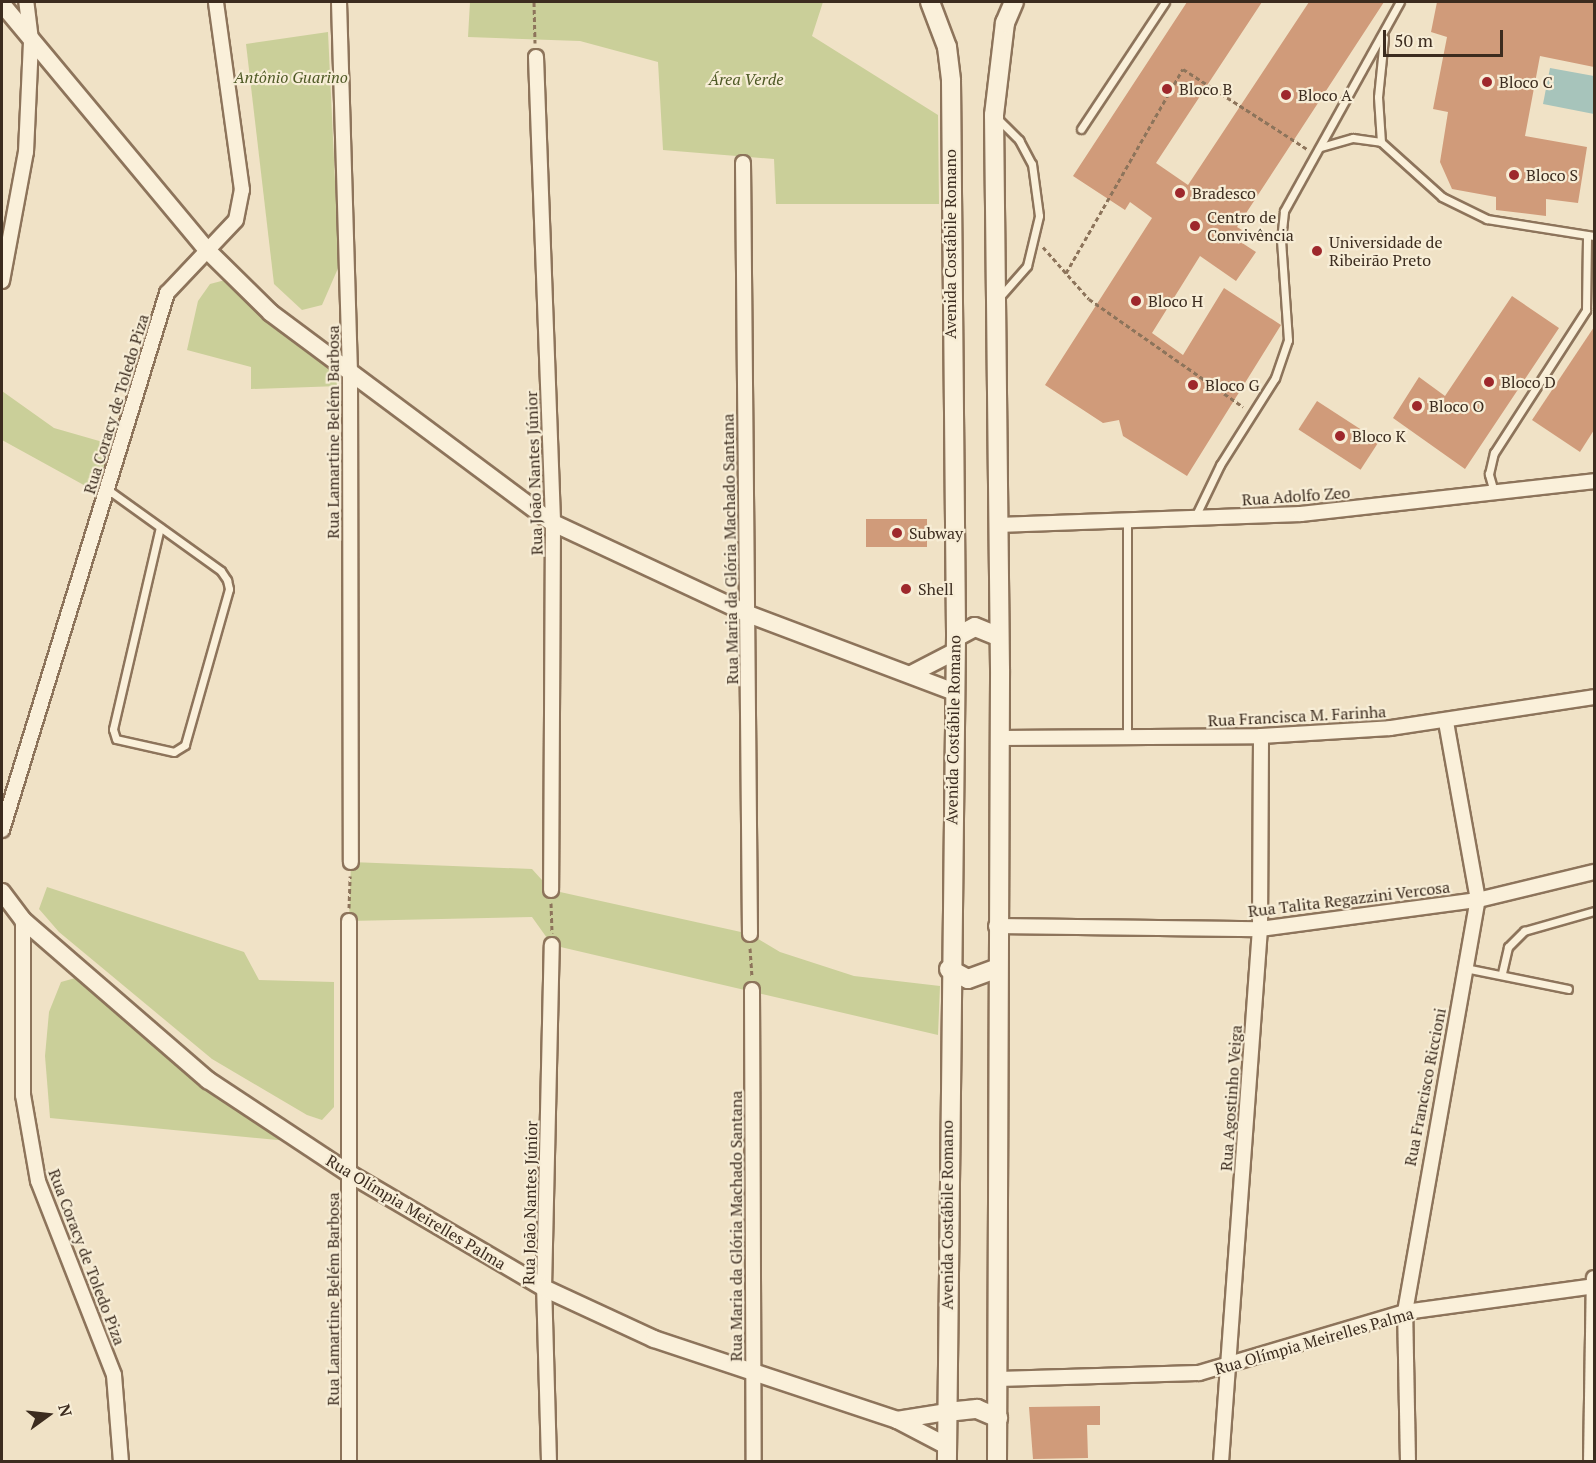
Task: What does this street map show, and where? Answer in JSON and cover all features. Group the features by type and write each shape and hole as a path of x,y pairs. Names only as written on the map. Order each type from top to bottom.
{"main road":[{"name":"Avenida Costábile Romano","path":"930,2 943,30 951,81 954,645 949,969 947,1454"},
{"path":"998,1461 996,926 999,738 994,116 1005,23 1014,2"},
{"path":"954,645 975,627 997,636"},
{"path":"949,969 968,979 996,969"},
{"path":"946,1412 977,1409 998,1418"}],"street":[{"path":"2,281 26,152 31,40 26,2"},
{"name":"Rua Coracy de Toledo Piza","path":"2,830 167,293 179,275 208,251 236,220 242,190 216,2"},
{"name":"Rua Lamartine Belém Barbosa","path":"339,2 350,373 351,862"},
{"path":"2,4 208,251 271,313 553,523 747,614 913,673 952,691"},
{"name":"Rua João Nantes Júnior","path":"536,57 553,523 551,890"},
{"name":"Rua Maria da Glória Machado Santana","path":"743,163 750,934"},
{"name":"Rua Adolfo Zeo","path":"998,525 1301,514 1594,481"},
{"path":"913,673 954,645"},
{"name":"Rua Francisca M. Farinha","path":"999,738 1261,736 1446,722 1594,697"},
{"name":"Rua Francisco Riccioni","path":"1408,1461 1405,1312 1478,900 1446,722"},
{"name":"Rua Agostinho Veiga","path":"1221,1461 1260,928 1261,736"},
{"name":"Rua Talita Regazzini Vercosa","path":"996,926 1260,928 1478,900 1594,872"},
{"name":"Rua Olímpia Meirelles Palma","path":"2,892 23,920 208,1080 350,1174 544,1288 654,1339 753,1376 897,1420 947,1454"},
{"name":"Rua Coracy de Toledo Piza","path":"23,920 23,1095 38,1182 114,1375 121,1461"},
{"name":"Rua Lamartine Belém Barbosa","path":"349,921 349,1461"},
{"name":"Rua João Nantes Júnior","path":"549,1461 544,1288 552,945"},
{"name":"Rua Maria da Glória Machado Santana","path":"752,990 754,1461"},
{"path":"1591,1461 1594,1283"},
{"name":"Rua Olímpia Meirelles Palma","path":"997,1379 1199,1373 1227,1368 1405,1312 1594,1283"},
{"name":"Rua Olímpia Meirelles Palma","path":"897,1420 946,1412"}],"lane":[{"path":"1081,129 1165,2"},
{"path":"1194,519 1252,414 1275,378 1288,340 1290,304 1281,240 1284,211 1400,2"},
{"path":"1381,142 1378,97 1384,31"},
{"path":"994,116 1019,140 1032,164 1039,216 1027,266 996,300"},
{"path":"1321,147 1353,138 1381,142 1442,197 1487,219 1591,236 1586,310 1494,453 1489,474 1494,492"},
{"path":"108,489 221,571 229,590 185,745 174,752 116,739 113,729 160,527"},
{"path":"1127,521 1127,737"},
{"path":"1502,973 1508,947 1524,931 1594,911"},
{"path":"1465,968 1502,973 1568,989"}],"path":[{"path":"534,2 536,57"},
{"path":"1066,273 1183,69 1316,155"},
{"path":"1035,239 1089,299 1252,414"},
{"path":"349,921 351,862"},
{"path":"551,890 552,945"},
{"path":"750,934 752,990"}],"green space":[{"name":"Área Verde","path":"470,2 823,2 812,36 938,115 939,204 776,204 774,159 663,150 658,62 580,41 468,37"},
{"name":"Antônio Guarino","path":"328,32 339,266 322,305 302,310 274,284 246,44"},
{"path":"229,279 338,374 340,386 251,389 251,367 187,350 198,301 210,284"},
{"path":"2,391 54,428 127,449 111,500 2,440"},
{"path":"351,862 532,869 551,890 750,934 780,952 854,976 940,986 938,1035 552,945 532,917 349,921"},
{"path":"47,887 244,952 259,980 334,982 334,1107 322,1120 307,1115 212,1059 59,932 39,909"},
{"path":"86,975 288,1141 50,1118 45,1056 49,1012 61,982"}],"water":[{"path":"1550,68 1594,76 1594,114 1543,104"}],"building":[{"path":"1187,2 1262,2 1156,163 1188,185 1309,2 1384,2 1237,227 1242,230 1236,239 1256,252 1236,281 1200,256 1152,333 1183,355 1224,288 1281,325 1187,476 1123,436 1119,420 1103,423 1045,385 1152,218 1130,202 1125,210 1073,176"},
{"path":"1437,2 1594,2 1594,67 1540,56 1525,136 1587,147 1578,203 1546,199 1546,216 1496,210 1496,197 1452,189 1440,162 1448,112 1433,109 1447,37 1431,32"},
{"name":"Bloco D","path":"1512,296 1559,328 1465,469 1393,418 1419,377 1445,396"},
{"path":"1594,327 1594,430 1580,452 1532,420"},
{"name":"Bloco K","path":"1317,401 1379,441 1361,470 1298,430"},
{"name":"Subway","path":"866,519 927,519 927,547 866,547"},
{"path":"1100,1406 1100,1425 1087,1425 1088,1458 1033,1459 1029,1407"}],"place":[{"name":"Bloco C","path":"1487,82"},
{"name":"Bloco B","path":"1167,89"},
{"name":"Bloco A","path":"1286,95"},
{"name":"Bloco S","path":"1514,175"},
{"name":"Bradesco","path":"1180,193"},
{"name":"Centro de Convivência","path":"1195,226"},
{"name":"Universidade de Ribeirão Preto","path":"1317,251"},
{"name":"Bloco H","path":"1136,301"},
{"name":"Bloco D","path":"1489,382"},
{"name":"Bloco G","path":"1193,385"},
{"name":"Bloco O","path":"1417,406"},
{"name":"Bloco K","path":"1340,436"},
{"name":"Subway","path":"897,533"},
{"name":"Shell","path":"906,589"}]}
